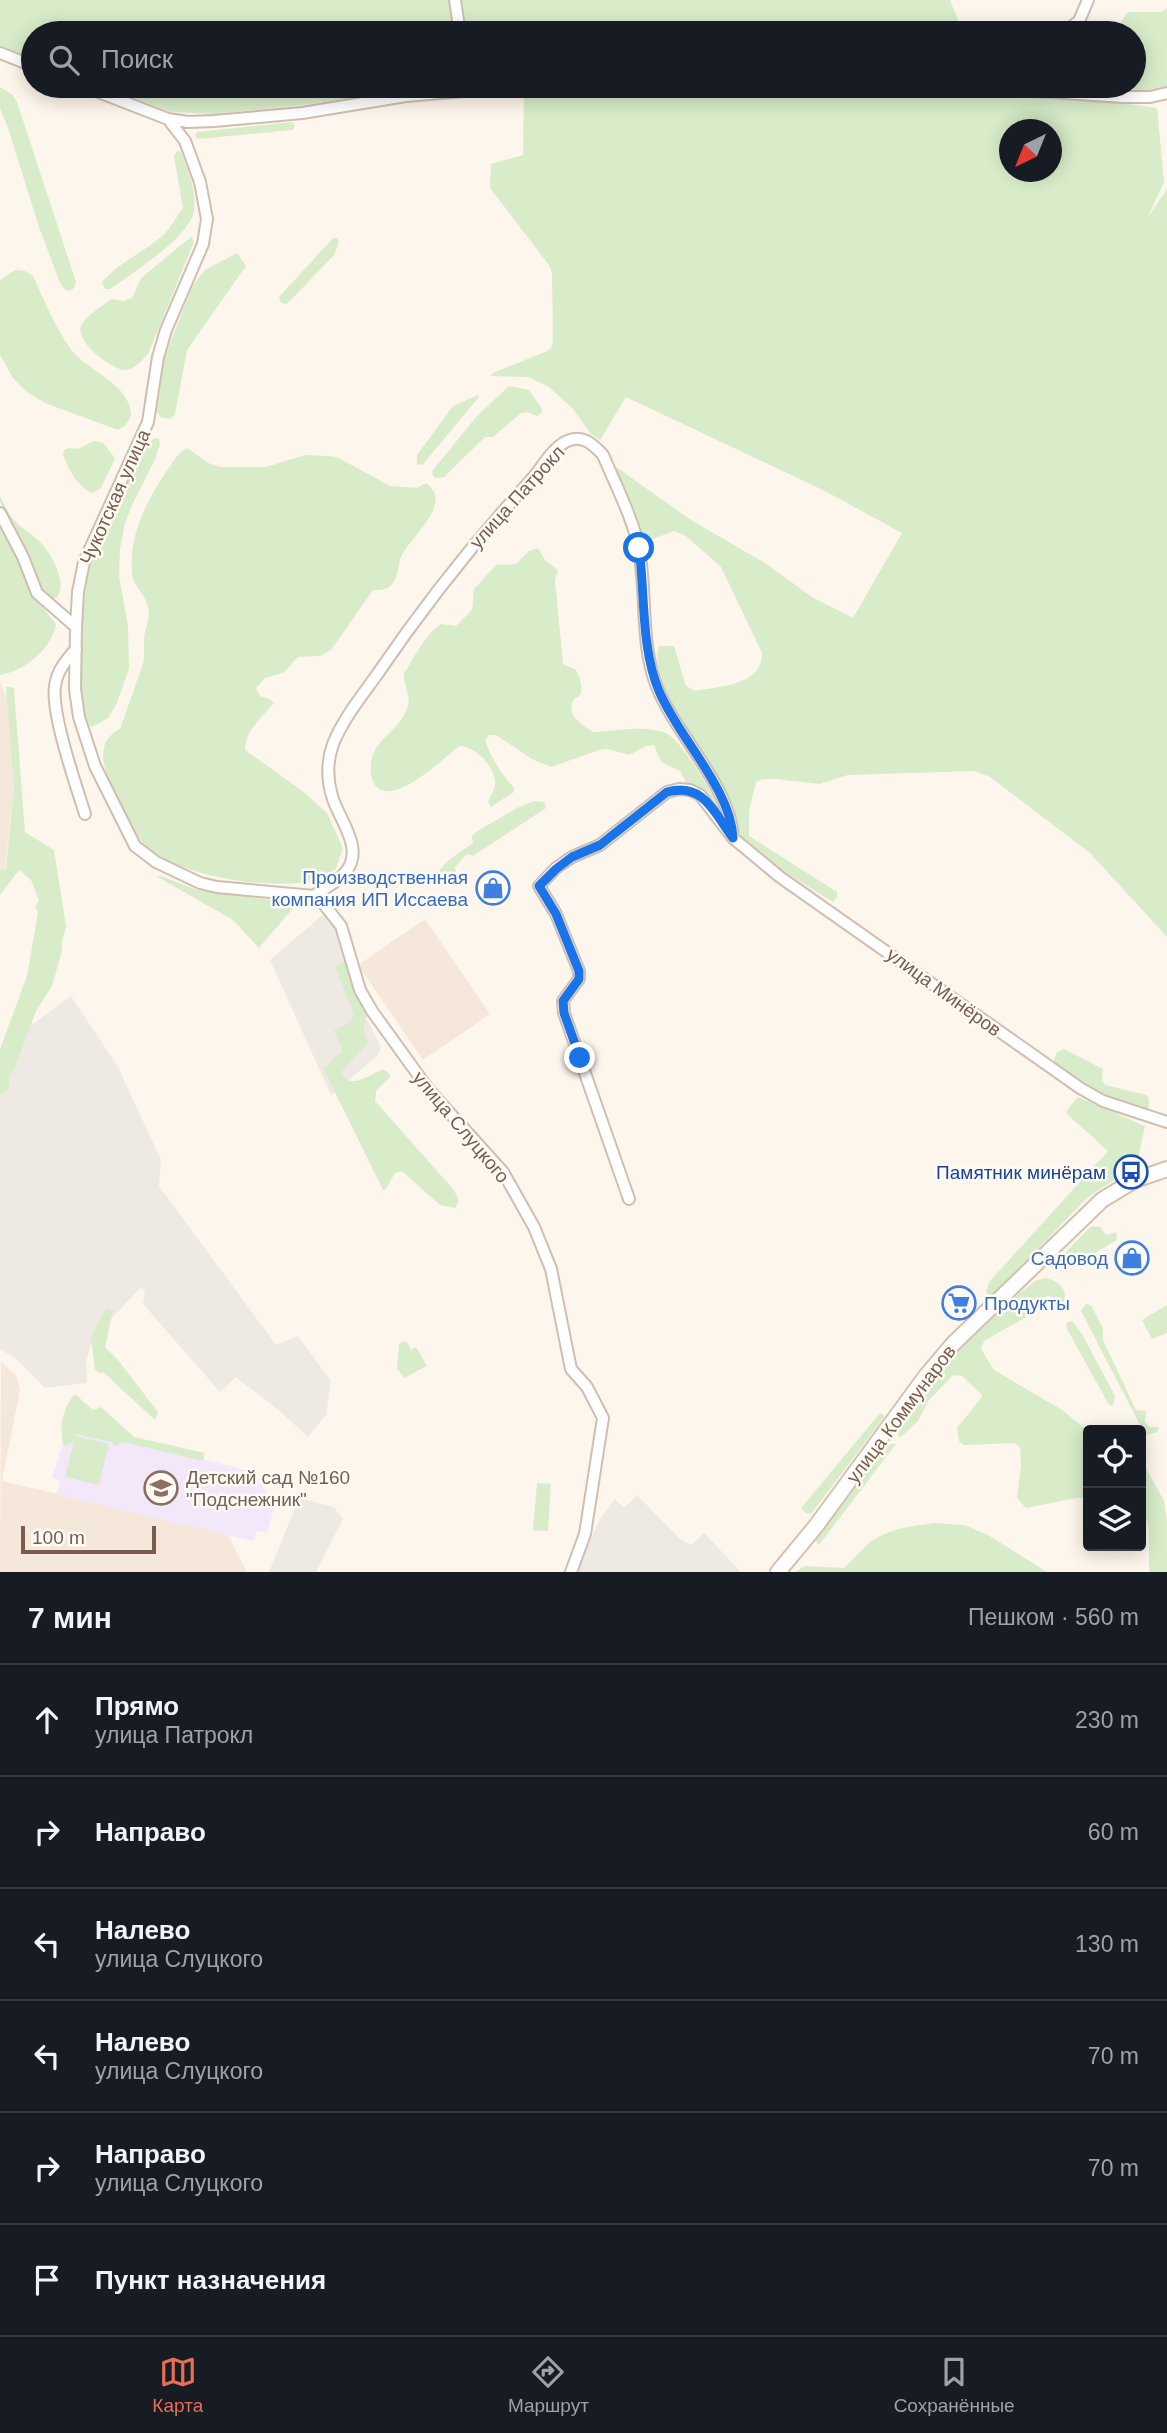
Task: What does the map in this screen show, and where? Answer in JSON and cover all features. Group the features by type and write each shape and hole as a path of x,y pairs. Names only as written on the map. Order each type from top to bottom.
{"main road":[{"name":"улица Коммунаров","path":"778,1572 816,1526 926,1376 953,1344 1102,1200 1135,1180 1167,1169"}],"street":[{"path":"454,0 458,21"},
{"path":"1079,21 1088,0"},
{"path":"0,53 21,61"},
{"path":"1146,97 1167,93"},
{"path":"114,98 168,119 215,121 302,113 394,98"},
{"name":"Чукотская улица","path":"168,119 185,141 200,182 206,219 202,244 158,358 148,422 84,562 78,592 76,627 75,689 79,717 95,766 135,846 156,862 200,883 218,887 314,896"},
{"name":"улица Патрокл","path":"314,896 346,872 352,862 353,848 331,795 328,778 330,754 340,729 416,617 455,567 553,452 575,439 583,439 594,445 603,455 613,479 639,548 654,680 664,702 722,800 732,823 733,838"},
{"path":"0,513 23,557 37,593 76,627"},
{"path":"76,649 61,668 55,689 70,766 85,814"},
{"name":"улица Минёров","path":"629,1199 564,1013 563,1001 579,979 579,971 556,914 539,886 572,857 600,845 667,792 678,789 690,790 700,795 733,838 780,877 1080,1088 1102,1101 1167,1122"},
{"name":"улица Слуцкого","path":"314,896 341,926 360,990 372,1011 429,1090 503,1172 534,1227 551,1269 570,1369 586,1387 603,1418 587,1525 571,1572"}],"shaded area":[{"path":"0,682 8,702 14,786 5,869 0,870"},
{"path":"325,913 334,923 345,948 360,1006 381,1047 377,1056 331,1095 270,960"},
{"path":"425,919 490,1014 423,1060 358,965"},
{"path":"71,996 118,1067 161,1160 159,1186 276,1345 298,1336 331,1381 326,1415 308,1437 236,1377 220,1392 143,1304 145,1292 141,1287 93,1338 86,1361 87,1383 45,1388 16,1359 0,1349 0,1094 30,1026"},
{"path":"1,1362 16,1375 20,1390 2,1481 227,1534 247,1572 0,1572"},
{"name":"Детский сад №160 \"Подснежник\"","path":"69,1426 250,1471 276,1503 267,1532 257,1531 254,1541 57,1495 60,1482 52,1477"},
{"path":"637,1495 679,1538 691,1545 704,1533 741,1572 576,1572 600,1519 615,1499 624,1508"},
{"path":"299,1498 334,1507 343,1519 316,1572 269,1572"}],"green space":[{"path":"0,0 950,0 958,21 21,21 21,54 0,46"},
{"path":"1167,8 1167,87 1146,91 1146,21 1122,21 1128,12 1162,12"},
{"path":"0,87 13,95 17,102 76,282 70,291 65,290 60,283 39,227 0,108"},
{"path":"134,98 354,98 215,114 171,112"},
{"path":"524,98 1088,98 1157,108 1164,182 1147,219 1167,189 1167,937 1090,853 990,777 974,771 848,775 820,784 776,779 756,782 749,811 749,836 837,892 833,902 776,866 744,840 727,795 670,700 657,661 659,646 674,646 686,686 695,691 738,683 747,678 760,664 762,653 721,567 686,536 674,531 645,542 642,540 616,467 691,520 765,563 812,597 853,618 902,533 825,491 626,397 600,440 591,434 573,409 549,387 528,377 491,376 547,351 553,341 552,273 549,265 490,188 491,164 523,155"},
{"path":"292,122 295,126 293,130 198,139 195,136 197,132"},
{"path":"177,151 181,152 193,188 195,203 190,221 158,254 110,289 105,289 102,282 123,263 162,236 183,208 174,156"},
{"path":"192,236 194,242 148,354 126,370 103,360 82,338 82,324 111,299 124,301 132,298 141,278"},
{"path":"333,238 337,238 339,242 334,255 287,304 281,303 279,297"},
{"path":"237,253 246,266 187,350 175,414 170,419 160,417 157,411 164,359 192,287 205,270"},
{"path":"15,270 25,271 33,276 65,341 78,357 111,382 125,397 131,416 125,426 118,430 45,403 28,393 13,378 0,355 0,280"},
{"path":"509,386 529,390 542,409 541,413 537,416 521,413 493,437 485,437 444,477 435,478 433,470 477,416"},
{"path":"478,395 423,464 417,465 417,455 453,406"},
{"path":"159,438 160,444 155,459 125,523 120,549 119,576 128,626 129,669 116,705 108,718 92,727 86,717 82,699 81,676 85,597 91,563 143,450 153,439"},
{"path":"94,441 103,443 115,458 101,488 93,493 74,477 63,454 64,450 78,449"},
{"path":"187,448 208,463 221,467 266,467 305,455 337,457 390,486 417,488 426,483 434,491 436,500 433,510 401,557 392,584 385,589 373,590 331,650 320,656 298,657 283,673 265,678 256,688 260,696 274,703 251,730 245,750 301,790 327,813 343,848 336,869 316,880 274,884 228,879 164,859 149,849 134,831 107,776 103,754 105,745 110,736 120,729 144,660 144,636 149,613 148,605 132,576 136,532 159,483 178,455"},
{"path":"0,496 14,520 39,541 53,560 61,585 56,598 48,598 44,592 0,502"},
{"path":"0,524 18,558 32,594 56,624 49,642 36,657 18,669 0,675"},
{"path":"538,548 545,560 558,570 555,580 563,664 576,670 581,687 580,694 571,706 574,715 593,732 646,729 670,736 695,765 721,808 720,813 687,784 680,771 661,762 654,745 629,755 607,749 599,750 551,767 532,759 496,735 489,735 485,740 490,753 514,788 514,792 491,807 488,802 495,786 493,772 484,759 466,747 459,746 415,781 401,788 389,791 379,789 372,779 371,767 376,748 406,712 408,697 404,674 425,640 441,624 456,626 472,610 474,589 496,565 516,564 529,551"},
{"path":"6,687 14,689 25,832 54,850 66,927 52,986 36,1011 9,1076 9,1088 0,1095 0,1049 27,976 38,912 35,906 39,901 31,880 19,870 0,895 0,870 6,869 14,786"},
{"path":"534,801 544,802 546,808 473,856 467,854 455,867 456,873 446,883 436,879 445,863 473,843 472,836 476,832"},
{"path":"156,876 197,890 288,902 294,907 259,948 233,920"},
{"path":"345,961 368,1013 363,1028 368,1043 341,1072 345,1078 355,1081 383,1069 390,1074 376,1091 375,1101 454,1190 459,1201 455,1208 440,1205 402,1171 395,1173 383,1190 323,1068 343,1052 334,1030 350,1022 354,1015 335,966"},
{"path":"1064,1049 1103,1069 1102,1080 1105,1085 1146,1095 1149,1103 1147,1111 1104,1098 1055,1065 1057,1052"},
{"path":"1078,1097 1145,1126 1137,1165 1088,1197 1004,1284 987,1296 989,1282 1108,1151 1067,1114 1067,1110"},
{"path":"1094,1226 1100,1227 1106,1235 1116,1232 1117,1240 1077,1264 1068,1265 1062,1257 1064,1254"},
{"path":"1045,1278 1061,1286 1065,1293 1064,1302 1056,1304 1049,1295 1038,1300 1038,1310 984,1341 981,1349 994,1370 1062,1410 1083,1427 1083,1498 1026,1508 1017,1498 1021,1466 1020,1447 1014,1443 964,1445 959,1441 957,1428 982,1397 962,1376 953,1375 929,1400 918,1421 901,1437 897,1435 902,1422 948,1359 1035,1281"},
{"path":"1086,1304 1091,1305 1103,1329 1103,1340 1136,1410 1146,1411 1145,1422 1150,1427 1159,1427 1157,1432 1147,1435 1146,1425 1140,1425 1081,1311"},
{"path":"1167,1305 1167,1333 1152,1339 1142,1320"},
{"path":"108,1308 113,1311 105,1347 158,1412 155,1420 103,1372 95,1370 91,1337"},
{"path":"1072,1321 1082,1334 1115,1396 1113,1406 1109,1405 1067,1329 1066,1323"},
{"path":"407,1342 411,1350 416,1347 427,1366 404,1378 397,1368 399,1344"},
{"path":"75,1394 93,1410 101,1407 134,1437 205,1453 203,1460 123,1442 115,1446 111,1442 76,1434 72,1443 64,1446 61,1433 63,1418 67,1405"},
{"path":"880,1413 885,1416 811,1514 806,1513 801,1508"},
{"path":"75,1436 109,1444 99,1485 65,1477"},
{"path":"890,1444 896,1444 819,1545 815,1541 816,1538"},
{"path":"1146,1469 1164,1500 1167,1572 1149,1572"},
{"path":"537,1483 551,1484 548,1531 533,1530"},
{"path":"935,1523 964,1525 988,1535 1047,1572 795,1572 805,1566 843,1568 882,1535"}],"place":[{"name":"Производственная компания ИП Иссаева","path":"493,888"},
{"name":"Памятник минёрам","path":"1131,1172"},
{"name":"Садовод","path":"1132,1258"},
{"name":"Продукты","path":"959,1303"},
{"name":"Детский сад №160 \"Подснежник\"","path":"161,1488"}],"route":[{"path":"580,1058 564,1013 563,1001 579,979 579,971 556,914 539,886 572,857 600,845 667,792 678,789 690,790 700,795 733,838 729,813 654,680 639,548"}]}
